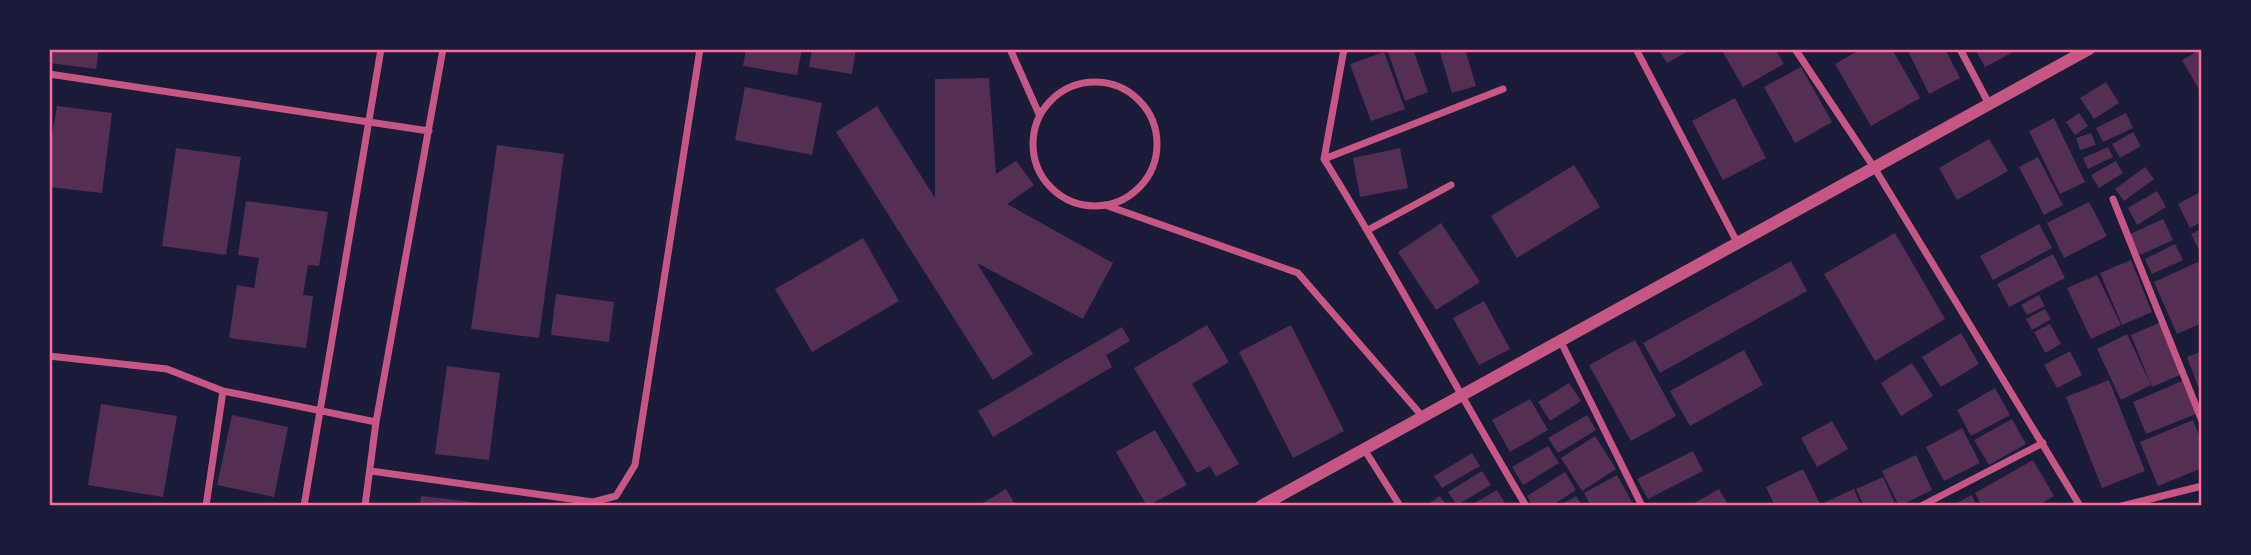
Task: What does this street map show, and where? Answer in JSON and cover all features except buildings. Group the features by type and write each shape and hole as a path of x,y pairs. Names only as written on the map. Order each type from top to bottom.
{"street":[{"path":"304,506 381,49"},
{"path":"365,506 376,422 443,49"},
{"path":"371,471 593,502 616,496 635,465 700,49"},
{"path":"1010,49 1039,114"},
{"path":"1344,49 1324,159 1368,230 1459,394 1526,506"},
{"path":"1636,49 1738,245"},
{"path":"1795,49 1875,169 2080,506"},
{"path":"1960,49 1990,106"},
{"path":"1263,505 1459,394 1738,245 2089,49"},
{"path":"49,74 370,120 429,131"},
{"path":"1092,81 1114,84 1133,93 1147,108 1157,139 1152,170 1141,187 1125,199 1105,205 1086,206 1066,200 1050,188 1038,172 1032,153 1033,133 1039,114 1053,97 1071,86 1092,81"},
{"path":"1324,159 1503,89"},
{"path":"1368,230 1451,185"},
{"path":"2113,199 2202,421"},
{"path":"1105,205 1298,273 1422,416"},
{"path":"1559,339 1642,506"},
{"path":"49,356 166,369 223,391 376,422"},
{"path":"206,506 223,391"},
{"path":"1921,506 2043,443"},
{"path":"1364,449 1400,506"},
{"path":"2122,506 2202,486"}]}
